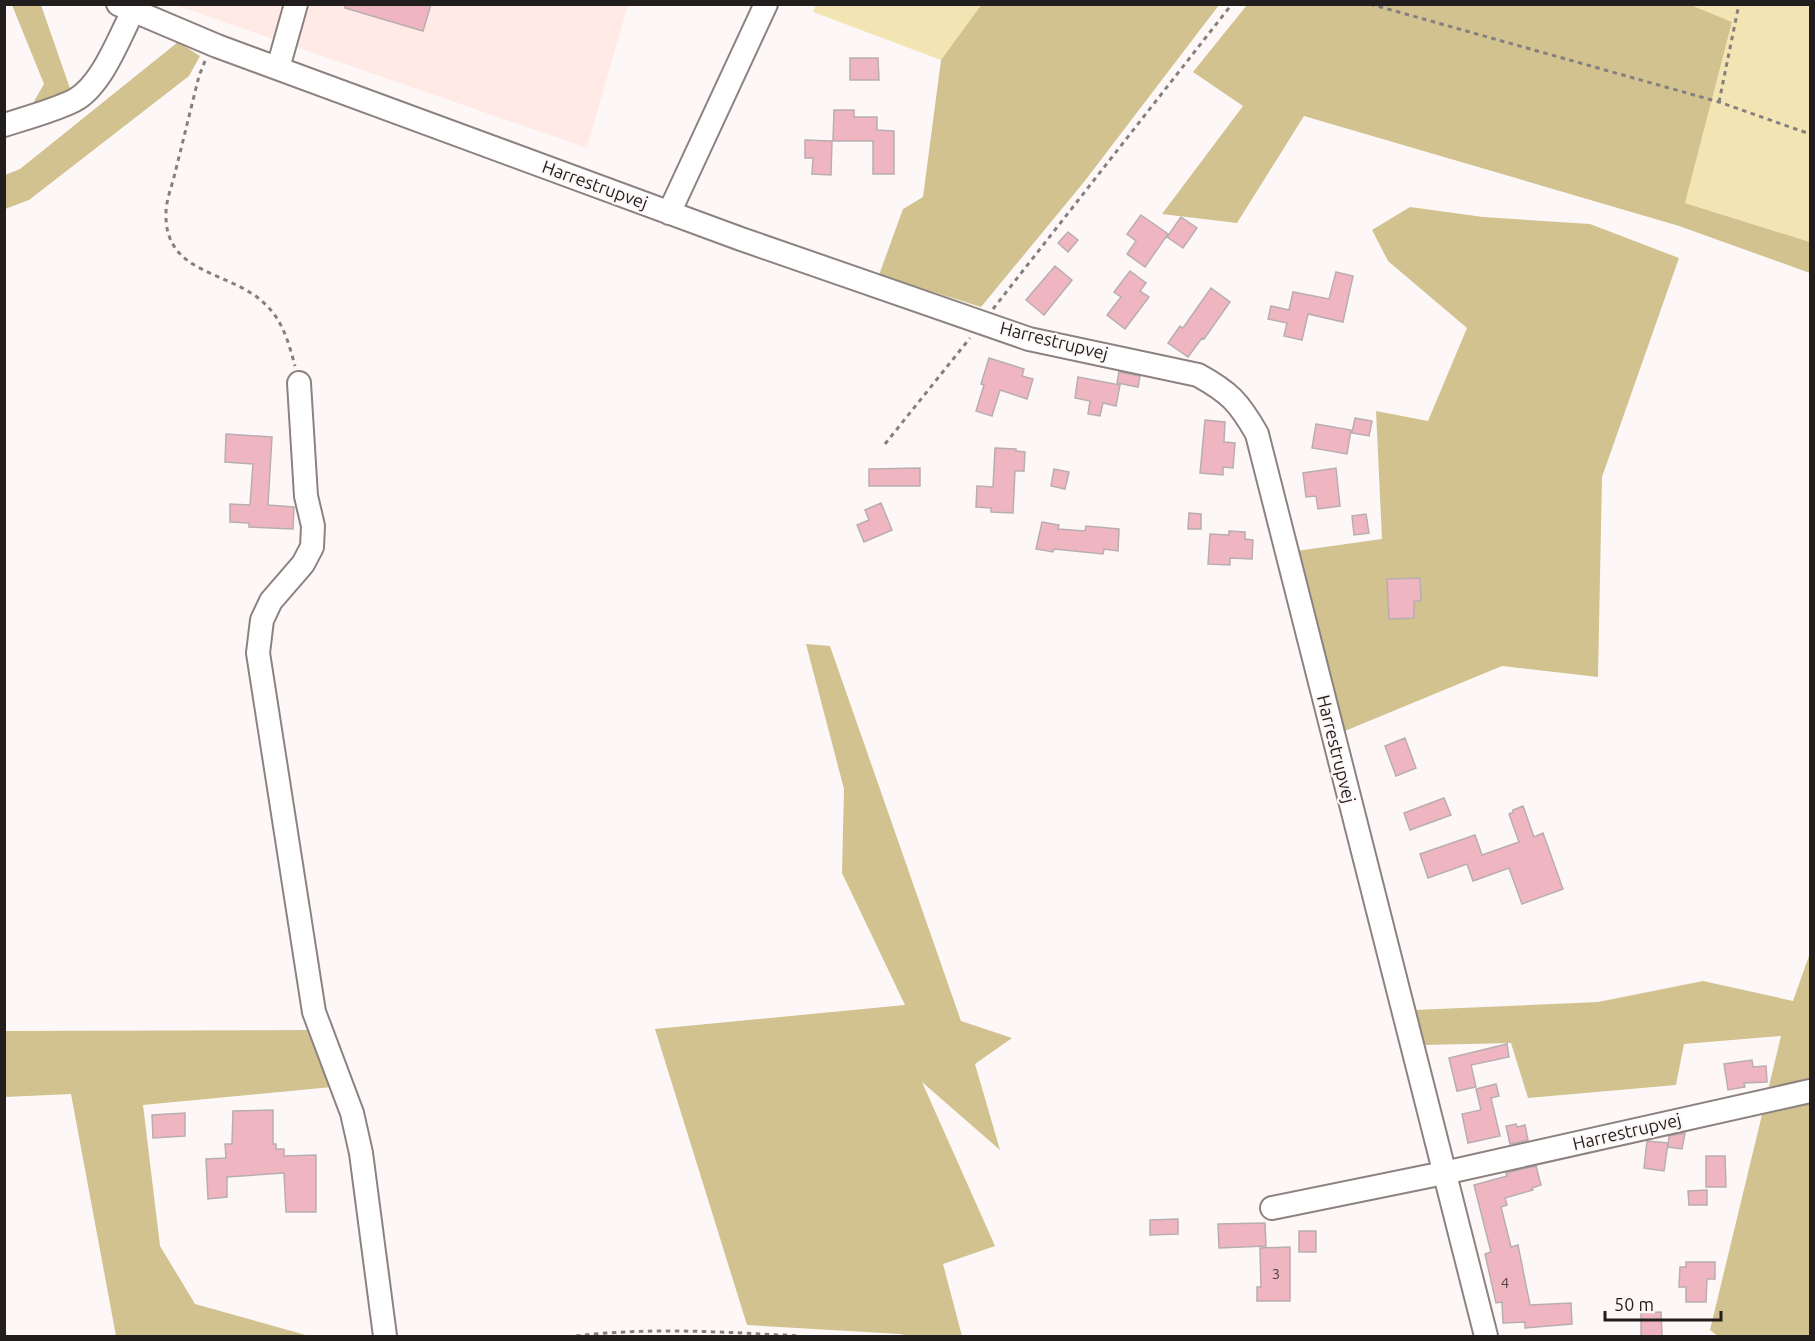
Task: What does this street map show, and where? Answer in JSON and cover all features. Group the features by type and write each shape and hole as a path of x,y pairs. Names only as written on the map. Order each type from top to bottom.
{"street":[{"path":"278,68 296,4"},
{"path":"669,213 766,4"},
{"path":"4,125 75,100 88,90 98,78 126,8"},
{"name":"Harrestrupvej","path":"126,8 217,46 669,213 1029,339 1198,375 1222,388 1241,406 1257,434 1486,1336"},
{"path":"299,383 306,496 313,526 312,547 303,564 271,601 262,620 258,653 314,1012 352,1113 361,1153 385,1336"},
{"name":"Harrestrupvej","path":"1272,1208 1444,1173 1810,1091"}],"path":[{"path":"885,444 1232,4"},
{"path":"1370,4 1719,102 1810,134"},
{"path":"1719,102 1739,4"},
{"path":"217,46 202,65 166,212 172,244 186,261 249,290 267,305 280,322 290,347 299,383"},
{"path":"576,1336 661,1330 799,1336"}],"shaded area":[{"path":"816,4 982,5 941,60 813,12"},
{"path":"982,4 1219,5 1084,182 981,307 879,275 903,209 923,197 941,60"},
{"path":"1688,4 1732,22 1685,203 1810,242 1810,273 1679,226 1304,116 1237,223 1162,214 1243,106 1193,72 1247,5"},
{"path":"12,5 41,5 73,97 29,110 44,84"},
{"path":"175,5 628,5 587,148"},
{"path":"1688,5 1810,5 1810,242 1685,203 1732,22"},
{"path":"178,42 200,56 189,76 29,200 5,209 5,175 20,169"},
{"path":"1410,207 1483,217 1590,224 1679,258 1602,477 1598,677 1502,666 1340,733 1296,551 1382,539 1376,411 1428,421 1467,328 1388,261 1372,230"},
{"path":"806,644 830,646 961,1021 1012,1038 975,1064 1000,1150 922,1082 995,1246 943,1264 962,1336 911,1336 747,1325 655,1029 905,1005 842,873 844,789"},
{"path":"1810,953 1810,1336 1718,1336 1710,1330 1781,1036 1684,1044 1676,1085 1528,1098 1511,1043 1423,1045 1414,1010 1598,1002 1703,981 1793,1001"},
{"path":"310,1030 332,1087 143,1105 160,1246 195,1304 309,1336 116,1336 71,1094 5,1097 4,1031"}],"building":[{"path":"345,4 431,4 423,31 345,8"},
{"path":"850,58 878,58 879,80 850,80"},
{"path":"834,110 854,110 854,117 877,117 877,130 894,131 894,174 873,174 873,141 833,141"},
{"path":"805,140 832,141 831,175 812,174 813,158 805,158"},
{"path":"1141,215 1168,234 1145,267 1127,254 1136,241 1127,234"},
{"path":"1181,217 1197,228 1183,248 1167,237"},
{"path":"1068,232 1078,240 1068,252 1058,243"},
{"path":"1055,266 1072,280 1044,315 1026,300"},
{"path":"1130,271 1146,283 1140,291 1149,297 1125,329 1107,315 1121,297 1114,292"},
{"path":"1336,272 1353,276 1343,322 1308,314 1302,340 1284,336 1287,323 1268,319 1271,306 1289,310 1293,292 1329,299"},
{"path":"1211,288 1230,302 1188,357 1168,343 1180,326 1183,328"},
{"path":"989,358 1024,369 1022,376 1033,379 1027,399 1000,390 992,416 976,411"},
{"path":"1119,372 1140,376 1138,387 1117,383"},
{"path":"1078,377 1120,385 1116,406 1103,403 1100,416 1088,414 1090,401 1075,398"},
{"path":"1355,418 1372,421 1369,436 1352,433"},
{"path":"1205,420 1225,422 1224,442 1235,443 1233,468 1223,467 1223,475 1200,473"},
{"path":"1316,424 1351,430 1347,454 1312,448"},
{"path":"226,434 272,437 268,505 294,507 293,529 249,527 249,523 230,522 230,504 250,505 253,464 225,462"},
{"path":"995,448 1025,452 1024,471 1015,471 1013,513 991,512 991,508 976,507 977,486 993,487"},
{"path":"920,468 920,486 869,486 869,469"},
{"path":"1336,468 1340,506 1318,509 1316,496 1306,497 1303,473"},
{"path":"1054,469 1069,472 1065,489 1051,486"},
{"path":"881,503 892,530 864,542 857,525 869,520 865,510"},
{"path":"1189,513 1201,514 1201,529 1188,529"},
{"path":"1366,514 1369,533 1354,535 1352,516"},
{"path":"1042,522 1059,525 1058,529 1085,531 1086,526 1119,529 1118,551 1104,549 1103,554 1036,549"},
{"path":"1229,531 1245,532 1245,539 1253,540 1252,559 1230,558 1230,565 1208,564 1210,534 1229,535"},
{"path":"1420,578 1421,601 1414,601 1414,618 1389,619 1387,579"},
{"path":"1405,738 1416,768 1396,776 1385,746"},
{"path":"1444,798 1451,815 1410,830 1404,813"},
{"path":"1523,806 1534,837 1543,833 1563,889 1522,904 1509,868 1473,881 1467,864 1428,878 1420,854 1475,835 1482,855 1519,842 1509,814"},
{"path":"1507,1044 1509,1057 1471,1065 1476,1087 1457,1091 1449,1058"},
{"path":"1752,1060 1753,1067 1766,1066 1767,1082 1744,1083 1745,1087 1728,1090 1724,1064"},
{"path":"1496,1084 1499,1096 1491,1098 1500,1136 1468,1143 1462,1114 1481,1110 1476,1089"},
{"path":"273,1110 273,1144 276,1144 276,1149 284,1149 284,1156 316,1155 316,1212 286,1212 284,1173 227,1177 227,1197 208,1199 206,1159 226,1158 225,1144 232,1144 233,1111"},
{"path":"185,1113 185,1136 153,1138 152,1115"},
{"path":"1516,1124 1517,1127 1525,1125 1528,1140 1510,1144 1506,1126"},
{"path":"1685,1133 1682,1149 1668,1147 1669,1136"},
{"path":"1647,1141 1668,1143 1664,1171 1644,1168"},
{"path":"1706,1156 1725,1156 1726,1187 1706,1187"},
{"path":"1536,1166 1541,1185 1532,1188 1533,1190 1505,1198 1507,1205 1501,1207 1511,1247 1518,1245 1530,1305 1571,1303 1572,1324 1525,1328 1525,1322 1503,1323 1502,1302 1496,1303 1485,1254 1491,1252 1474,1185 1507,1176 1506,1173"},
{"path":"1707,1190 1707,1205 1689,1205 1688,1191"},
{"path":"1178,1219 1178,1234 1150,1235 1150,1220"},
{"path":"1265,1223 1266,1246 1219,1248 1218,1224"},
{"path":"1299,1231 1316,1231 1316,1252 1299,1252"},
{"path":"1290,1247 1290,1301 1257,1301 1257,1287 1261,1287 1260,1248"},
{"path":"1686,1262 1715,1262 1715,1279 1707,1279 1706,1302 1686,1302 1686,1287 1679,1287 1680,1267 1686,1267"},
{"path":"1661,1312 1662,1336 1641,1336 1641,1313"}]}
